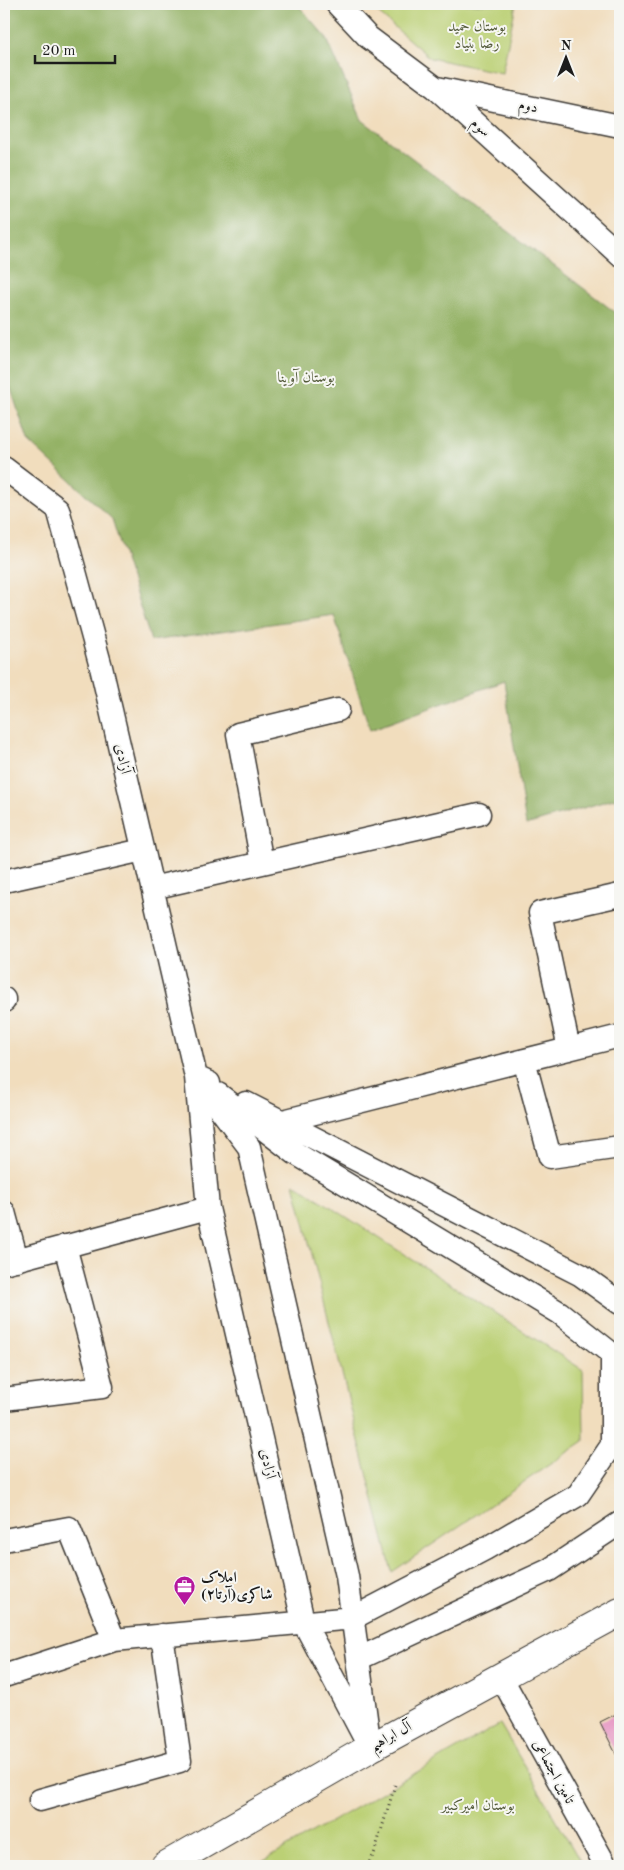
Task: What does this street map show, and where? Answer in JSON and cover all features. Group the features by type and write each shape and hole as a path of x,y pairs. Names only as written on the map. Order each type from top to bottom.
{"main road":[{"name":"آل ابراهیم","path":"165,1866 370,1748 620,1612"}],"street":[{"name":"سوم","path":"337,4 368,37 436,88 620,255"},
{"name":"دوم","path":"436,88 620,126"},
{"name":"آزادی","path":"4,468 58,510 101,667 196,1077 208,1208 303,1621 370,1748"},
{"path":"262,863 238,734 338,710"},
{"path":"152,888 479,814"},
{"path":"4,881 144,850"},
{"path":"569,1049 540,912 620,895"},
{"path":"283,1121 620,1036"},
{"path":"524,1060 550,1157 620,1148"},
{"name":"آزادی","path":"196,1077 249,1147 347,1576 370,1748"},
{"path":"196,1077 582,1275 620,1303"},
{"path":"4,1676 114,1640 303,1621 353,1618 484,1549 578,1495 612,1445 612,1354 560,1313 295,1153 196,1077"},
{"path":"4,1212 10,1262 208,1208"},
{"path":"4,1399 102,1388 65,1246"},
{"path":"358,1659 549,1570 620,1523"},
{"path":"4,1540 69,1528 114,1640"},
{"path":"40,1800 180,1761 162,1635"},
{"name":"تامین اجتماعی","path":"500,1677 606,1866"}],"path":[{"path":"367,1866 374,1854 394,1785"}],"green space":[{"name":"بوستان آوینا","path":"4,4 297,4 326,37 362,120 620,316 620,797 526,825 504,681 370,730 334,615 151,641 112,519 28,441 4,368"},
{"name":"بوستان حمید رضا بنیاد","path":"368,4 516,4 502,73 430,58"},
{"path":"294,1183 583,1370 584,1441 392,1572"},
{"name":"بوستان امیرکبیر","path":"500,1724 583,1866 255,1866"}],"building":[{"path":"620,1712 620,1762 600,1722"}],"place":[{"name":"املاک شاکری(آرتا۲)","path":"185,1606"}]}
